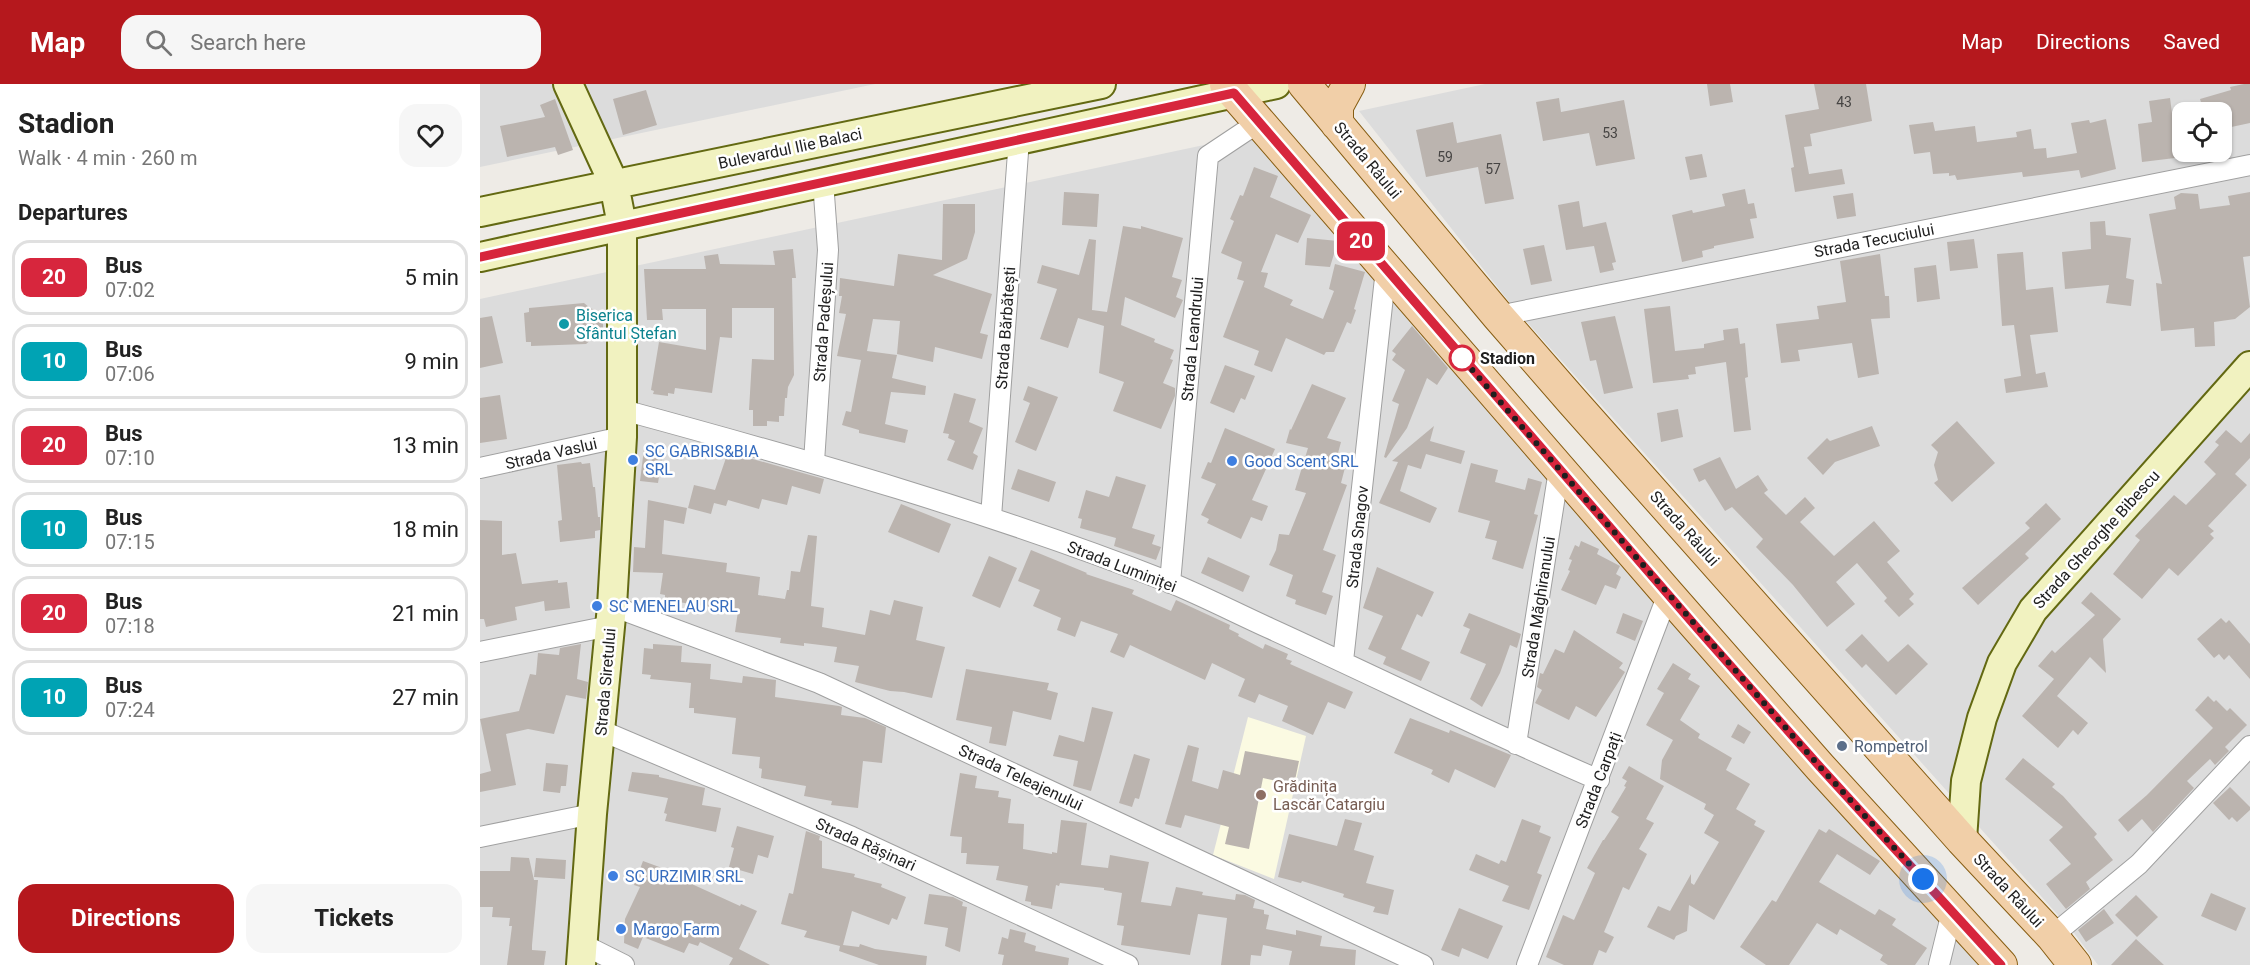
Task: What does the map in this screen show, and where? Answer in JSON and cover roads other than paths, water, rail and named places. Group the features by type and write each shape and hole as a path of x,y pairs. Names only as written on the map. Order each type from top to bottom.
{"main road":[{"name":"Strada Siretului","path":"568,84 614,184 622,225 622,424 611,616 581,955"},
{"name":"Bulevardul Ilie Balaci","path":"480,212 1101,84"},
{"path":"480,257 1019,139 1230,88 1276,84"},
{"name":"Strada Râului","path":"1304,84 1498,316 1962,840 2052,936 2075,965"},
{"path":"1337,124 1337,106 1349,84"},
{"path":"1230,88 1559,470 1820,767 2001,965"},
{"name":"Strada Gheorghe Bibescu","path":"1962,840 1966,781 1982,718 2002,663 2033,610 2250,366"}],"street":[{"name":"Strada Leandrului","path":"1170,583 1208,156 1259,122"},
{"name":"Strada Bărbătești","path":"991,517 1019,139"},
{"name":"Strada Tecuciului","path":"1498,316 2250,165"},
{"name":"Strada Padeșului","path":"814,462 828,250 823,182"},
{"name":"Strada Snagov","path":"1343,661 1386,269"},
{"name":"Strada Luminiței","path":"622,424 814,462 991,517 1170,583 1343,661 1516,744 1599,780"},
{"name":"Strada Vaslui","path":"480,468 622,424"},
{"name":"Strada Măghiranului","path":"1516,744 1559,470"},
{"name":"Strada Carpați","path":"1527,965 1668,594"},
{"path":"480,652 611,616"},
{"name":"Strada Teleajenului","path":"611,616 819,683 1423,965"},
{"name":"Strada Rășinari","path":"600,730 852,837 1128,965"},
{"path":"2052,936 2139,864 2250,746"},
{"path":"480,837 592,814"},
{"path":"1939,965 1952,912"},
{"path":"581,955 624,965"}],"place":[{"name":"Biserica Sfântul Ștefan","path":"564,324"},
{"name":"Stadion","path":"1462,358"},
{"name":"SC GABRIS&BIA SRL","path":"633,460"},
{"name":"Good Scent SRL","path":"1232,461"},
{"name":"SC MENELAU SRL","path":"597,606"},
{"name":"Rompetrol","path":"1842,746"},
{"name":"Grădinița Lascăr Catargiu","path":"1261,795"},
{"name":"SC URZIMIR SRL","path":"613,876"},
{"name":"Margo Farm","path":"621,929"}]}
